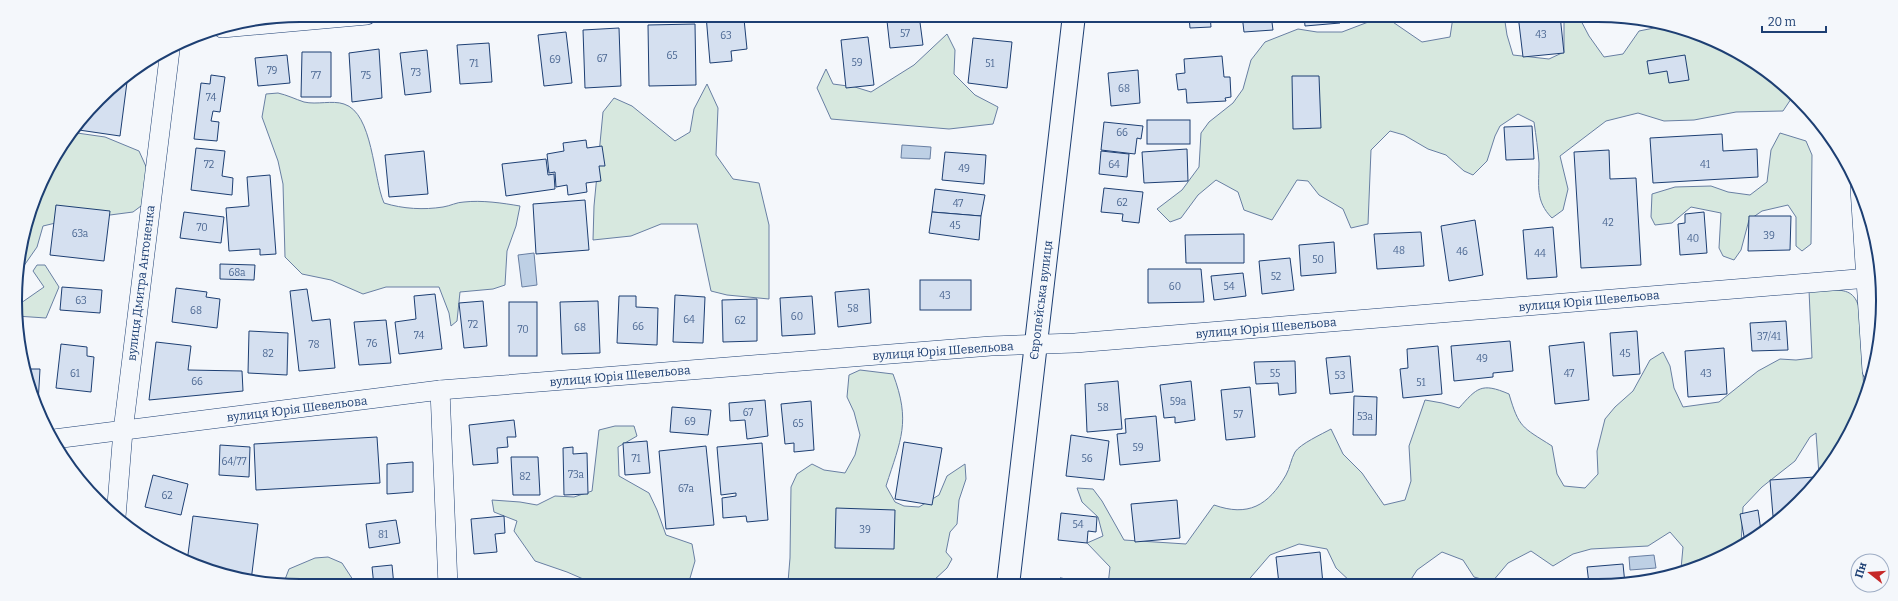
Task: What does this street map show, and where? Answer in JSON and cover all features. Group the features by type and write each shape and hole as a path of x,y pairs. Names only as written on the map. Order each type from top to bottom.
{"main road":[{"name":"Європейська вулиця","path":"1009,579 1073,22"}],"street":[{"name":"вулиця Дмитра Антоненка","path":"117,510 123,431 169,55"},
{"path":"1866,224 1874,278 1873,346"},
{"name":"вулиця Юрія Шевельова","path":"58,439 440,390 1036,344 1083,343 1874,278"},
{"path":"440,390 448,579"}],"shaded area":[{"path":"1368,22 1393,22 1422,42 1450,37 1452,22 1505,22 1513,55 1549,59 1564,52 1564,22 1582,22 1589,36 1604,57 1623,54 1639,31 1655,28 1670,31 1704,43 1737,59 1767,80 1790,100 1783,111 1736,112 1694,120 1664,121 1638,113 1606,121 1560,156 1568,189 1563,210 1552,218 1540,199 1538,148 1534,122 1518,114 1500,126 1495,136 1487,161 1473,175 1464,171 1446,155 1428,149 1404,135 1390,131 1371,150 1368,224 1351,228 1343,209 1319,195 1308,181 1297,180 1272,220 1244,210 1238,192 1216,180 1198,195 1181,218 1170,222 1157,209 1182,190 1199,167 1201,133 1209,122 1233,103 1243,89 1251,60 1265,42 1298,29 1317,32 1342,32"},
{"path":"947,34 955,50 954,74 975,95 998,107 993,124 949,129 831,119 817,88 826,69 833,84 855,87 871,92 914,65"},
{"path":"707,84 718,108 716,155 733,179 759,183 769,225 769,299 727,295 711,291 697,224 661,224 631,236 593,240 594,206 603,112 614,98 632,106 675,141 690,132 694,109"},
{"path":"278,93 304,102 329,102 344,104 354,110 361,120 371,148 380,192 384,203 399,207 421,209 443,207 471,201 520,206 516,226 507,251 505,285 493,289 460,292 457,321 451,326 449,313 439,287 386,287 363,294 331,280 302,274 285,257 283,184 278,161 262,117 266,94"},
{"path":"78,133 105,137 139,151 148,171 145,203 133,212 64,221 43,226 37,247 24,266 31,228 43,194 59,161"},
{"path":"1780,133 1806,141 1812,155 1811,244 1802,251 1796,246 1796,217 1788,205 1762,211 1749,220 1741,250 1734,260 1723,256 1719,248 1721,213 1691,207 1672,223 1655,225 1651,217 1652,194 1675,187 1711,186 1728,192 1750,195 1767,182 1771,150"},
{"path":"37,265 45,265 59,287 46,318 23,316 22,302 44,287 33,271"},
{"path":"1828,289 1843,291 1851,294 1857,301 1859,307 1864,383 1855,407 1839,440 1819,469 1816,433 1810,437 1795,461 1762,487 1743,507 1741,539 1704,558 1681,566 1683,547 1670,532 1648,546 1591,549 1573,554 1553,566 1531,551 1508,563 1495,579 1481,579 1474,577 1463,560 1442,552 1417,570 1411,579 1348,579 1336,568 1327,549 1299,544 1270,555 1249,579 1109,579 1110,567 1087,543 1103,536 1098,517 1082,502 1077,488 1093,489 1102,501 1124,540 1186,544 1214,505 1237,510 1256,506 1264,501 1279,486 1286,475 1295,452 1306,443 1331,429 1343,454 1362,473 1384,505 1405,500 1411,481 1409,446 1425,400 1459,408 1475,392 1486,388 1500,390 1509,394 1512,405 1523,426 1552,446 1557,474 1564,486 1585,488 1598,474 1597,451 1605,419 1615,407 1633,391 1650,360 1663,352 1670,366 1674,388 1683,407 1719,402 1758,371 1780,359 1796,360 1812,358 1809,290"},
{"path":"860,370 893,374 902,405 903,418 900,443 886,486 895,502 904,506 919,507 939,495 947,476 965,464 966,479 959,500 957,524 950,532 946,552 952,559 947,568 935,579 788,579 791,487 797,474 812,464 824,470 845,473 855,455 860,435 854,412 847,397 849,375"},
{"path":"615,426 634,426 637,436 618,447 619,476 649,493 666,535 692,544 695,561 690,579 583,579 535,561 514,531 517,521 494,512 492,500 537,505 555,496 574,497 592,491 599,430"},
{"path":"328,557 342,563 352,579 285,578 289,569 315,558"}],"water":[{"path":"902,145 931,147 930,159 901,158"},
{"path":"534,253 537,285 522,287 518,255"},
{"path":"1654,555 1656,568 1630,570 1629,557"}],"building":[{"path":"707,22 744,22 747,49 731,51 732,61 710,63"},
{"path":"887,22 920,22 923,45 890,48"},
{"path":"1189,22 1211,22 1211,27 1190,28"},
{"path":"1243,22 1272,22 1273,30 1244,32"},
{"path":"1305,22 1340,22 1340,23 1305,26"},
{"path":"1519,22 1561,22 1564,53 1523,57"},
{"path":"695,24 696,85 649,86 648,25"},
{"path":"619,28 621,86 585,88 583,30"},
{"path":"566,32 572,83 544,86 538,35"},
{"path":"868,37 874,85 846,88 841,40"},
{"path":"973,38 1012,42 1007,88 968,83"},
{"path":"489,43 492,82 460,84 457,45"},
{"path":"379,49 382,98 352,102 349,53"},
{"path":"427,50 431,92 405,95 400,53"},
{"path":"302,52 331,52 331,97 301,97"},
{"path":"287,55 290,83 258,86 255,58"},
{"path":"1685,55 1689,80 1669,83 1667,71 1649,74 1647,61"},
{"path":"1222,56 1224,77 1230,77 1231,97 1225,98 1226,101 1187,103 1186,89 1178,90 1176,74 1185,73 1184,59"},
{"path":"1138,70 1140,103 1111,106 1108,73"},
{"path":"211,75 225,77 220,112 213,111 211,121 219,122 217,141 194,139 201,83 210,84"},
{"path":"1292,76 1319,76 1321,128 1293,129"},
{"path":"127,83 120,136 81,130 91,117"},
{"path":"1147,120 1190,120 1190,144 1147,144"},
{"path":"1104,122 1143,126 1141,139 1137,138 1135,154 1101,150"},
{"path":"1532,126 1534,159 1506,160 1504,127"},
{"path":"1722,134 1723,151 1757,149 1758,177 1653,183 1650,138"},
{"path":"586,140 587,148 602,146 605,166 599,166 601,181 586,183 587,192 568,195 567,185 556,187 555,172 549,173 547,154 564,151 563,143"},
{"path":"196,148 225,151 222,176 233,178 232,195 191,190"},
{"path":"1187,149 1188,181 1144,183 1142,152"},
{"path":"1609,150 1610,179 1636,178 1641,265 1581,268 1574,152"},
{"path":"424,151 428,194 389,197 385,155"},
{"path":"1101,151 1129,154 1127,177 1099,174"},
{"path":"945,152 986,155 984,184 942,180"},
{"path":"546,159 548,175 554,174 555,189 506,196 502,164"},
{"path":"270,175 276,254 260,255 260,249 229,251 226,208 249,206 247,177"},
{"path":"1104,188 1143,192 1139,223 1122,221 1123,214 1101,212"},
{"path":"935,189 985,195 981,216 932,212"},
{"path":"585,200 589,250 536,254 533,204"},
{"path":"56,205 110,211 104,261 50,255"},
{"path":"184,212 224,217 221,243 180,238"},
{"path":"932,212 981,216 979,240 929,233"},
{"path":"1704,212 1707,253 1680,255 1678,224 1685,223 1685,214"},
{"path":"1749,216 1791,216 1790,250 1748,251"},
{"path":"1475,220 1483,275 1449,281 1441,226"},
{"path":"1553,227 1557,277 1527,279 1523,230"},
{"path":"1421,232 1424,266 1377,269 1374,234"},
{"path":"1244,234 1244,263 1186,263 1185,235"},
{"path":"1334,242 1336,273 1301,276 1299,245"},
{"path":"1290,258 1294,290 1262,294 1259,261"},
{"path":"220,264 255,265 254,280 220,279"},
{"path":"1148,269 1201,269 1204,302 1148,303"},
{"path":"1243,273 1246,296 1214,300 1211,276"},
{"path":"920,280 971,280 971,310 920,310"},
{"path":"62,287 102,290 100,313 60,310"},
{"path":"176,288 207,292 206,297 220,299 217,328 172,322"},
{"path":"307,289 312,321 330,319 335,368 299,371 290,291"},
{"path":"869,289 871,323 838,327 835,292"},
{"path":"435,294 442,349 399,354 395,322 416,319 414,296"},
{"path":"675,295 705,297 703,343 673,342"},
{"path":"619,296 636,296 636,307 658,308 657,345 617,343"},
{"path":"812,296 815,334 782,336 780,298"},
{"path":"757,299 757,341 723,342 722,300"},
{"path":"483,301 487,346 464,348 459,303"},
{"path":"598,301 600,353 562,354 560,302"},
{"path":"509,302 537,302 537,356 509,356"},
{"path":"386,320 391,363 359,365 354,322"},
{"path":"1786,321 1788,350 1752,351 1750,323"},
{"path":"249,331 288,333 287,375 248,373"},
{"path":"1637,331 1640,374 1613,376 1610,333"},
{"path":"1510,341 1513,371 1493,373 1493,377 1454,381 1451,346"},
{"path":"156,342 191,346 188,370 242,371 243,391 149,400"},
{"path":"1584,342 1589,400 1555,404 1549,346"},
{"path":"61,344 87,347 87,356 94,357 91,392 56,388"},
{"path":"1438,346 1442,394 1403,398 1400,369 1408,368 1407,349"},
{"path":"1724,348 1727,394 1688,397 1685,351"},
{"path":"1350,356 1353,392 1330,394 1326,358"},
{"path":"1295,361 1296,393 1279,395 1278,383 1256,384 1254,362"},
{"path":"30,369 40,369 39,394"},
{"path":"1118,381 1122,429 1087,432 1085,384"},
{"path":"1191,381 1195,420 1175,423 1175,417 1164,418 1160,385"},
{"path":"1250,387 1255,437 1226,440 1221,390"},
{"path":"1354,396 1377,397 1376,435 1353,435"},
{"path":"765,400 768,436 747,439 745,420 730,421 729,403"},
{"path":"811,401 814,450 794,452 794,443 785,444 781,404"},
{"path":"672,407 711,410 708,435 670,432"},
{"path":"1156,416 1160,461 1120,465 1117,434 1126,433 1125,419"},
{"path":"514,420 516,437 507,437 508,447 497,448 498,463 473,465 469,425"},
{"path":"1071,435 1109,441 1104,480 1066,476"},
{"path":"377,437 380,483 256,490 254,444"},
{"path":"647,441 650,473 625,475 623,443"},
{"path":"904,442 942,448 932,505 895,499"},
{"path":"762,443 768,520 747,522 746,516 723,518 722,498 736,496 736,493 721,495 717,447"},
{"path":"220,445 250,447 249,477 219,475"},
{"path":"706,446 714,525 666,529 659,451"},
{"path":"573,447 573,454 587,453 588,494 564,495 563,448"},
{"path":"511,457 538,457 540,495 513,495"},
{"path":"413,462 413,492 387,494 387,464"},
{"path":"153,475 188,484 181,515 145,507"},
{"path":"1812,477 1781,510 1773,516 1770,480"},
{"path":"1177,500 1180,538 1135,542 1131,504"},
{"path":"836,508 895,510 894,549 835,548"},
{"path":"1758,510 1760,526 1744,537 1740,514"},
{"path":"1061,513 1097,517 1096,532 1088,531 1087,543 1058,540"},
{"path":"193,516 258,524 252,575 228,570 188,555"},
{"path":"504,516 505,533 495,534 497,552 474,554 471,519"},
{"path":"396,520 400,543 369,548 366,524"},
{"path":"1320,552 1323,579 1278,579 1276,557"},
{"path":"1623,564 1624,578 1588,579 1587,567"},
{"path":"392,565 393,579 373,579 372,567"}]}
